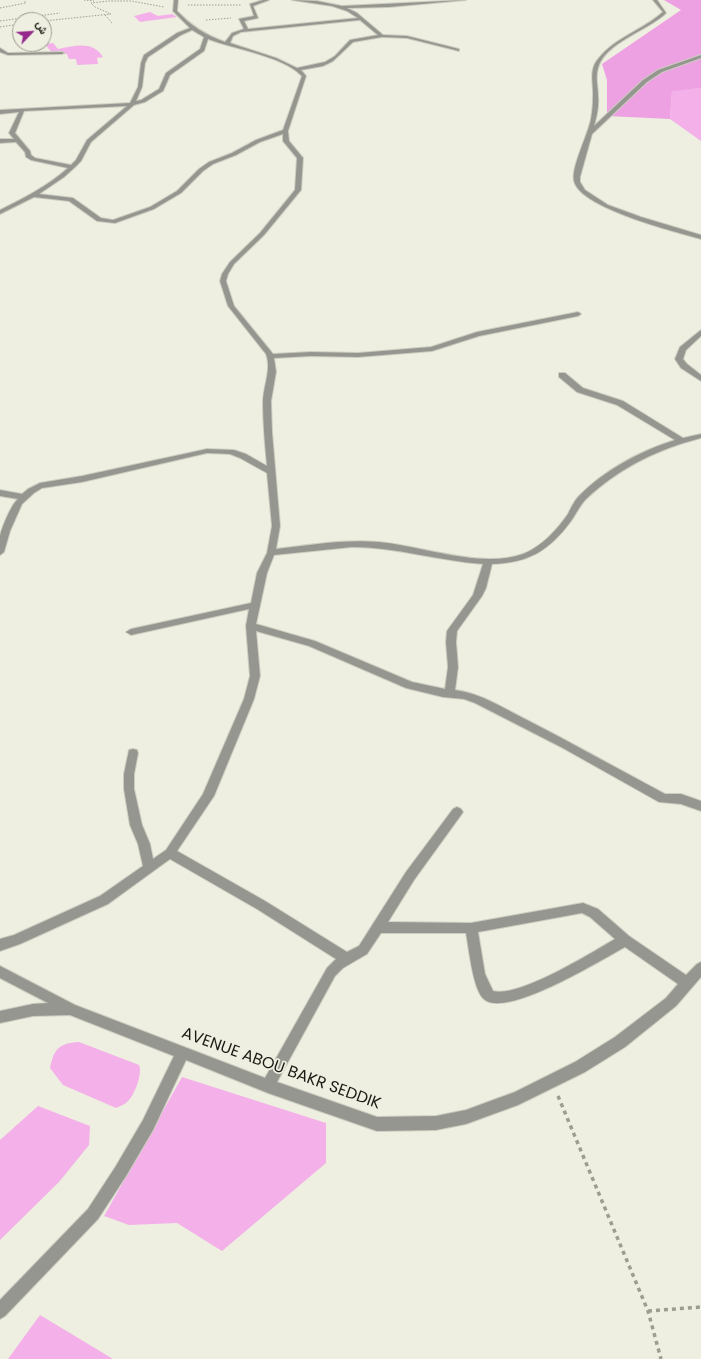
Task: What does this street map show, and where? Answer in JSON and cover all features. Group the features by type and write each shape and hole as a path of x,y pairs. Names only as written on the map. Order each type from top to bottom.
{"street":[{"path":"246,30 241,20 256,17 251,8 252,5 266,0"},
{"path":"294,0 314,2 352,12 375,32 382,36"},
{"path":"336,7 389,6 464,0"},
{"path":"655,0 664,8 665,12 615,45 600,59 596,65 594,71 595,108 590,133 577,174 577,180 582,190 598,202 614,209 701,237"},
{"path":"0,945 16,940 104,900 170,853 208,796 249,699 255,676 251,626 262,573 271,553 276,526 267,409 272,372 269,353 244,325 231,306 224,282 225,274 232,263 262,234 298,190 300,158 286,141 285,131 288,117 303,82 304,76 297,69 278,61 206,37 193,28 175,11 175,3"},
{"path":"227,44 232,35 246,30 276,29 361,19"},
{"path":"0,212 62,176 72,167 78,161 89,141 132,104 141,82 142,63 146,56 179,34 193,28"},
{"path":"297,69 323,65 331,62 342,52 346,44 352,41 382,36 411,37 457,50"},
{"path":"0,112 132,104 148,98 161,90 168,74 202,50 206,37"},
{"path":"0,49 4,53 8,54 62,53"},
{"path":"590,133 645,81 660,71 701,56"},
{"path":"22,110 17,125 12,133 28,152 28,156 33,159 72,167"},
{"path":"33,194 72,199 99,220 113,222 152,208 179,192 201,170 211,163 234,154 258,141 285,131"},
{"path":"0,141 18,140"},
{"path":"270,356 365,354 432,349 477,334 578,314"},
{"path":"701,332 686,345 679,358 684,366 701,379"},
{"path":"562,375 580,390 620,403 682,441"},
{"path":"271,553 307,548 359,544 381,545 438,555 488,561 509,560 524,556 537,550 557,532 569,518 580,500 604,479 643,454 701,436"},
{"path":"0,552 6,531 18,503 23,497 40,486 82,479 207,451 231,452 242,456 272,472"},
{"path":"0,493 23,497"},
{"path":"450,693 453,667 451,642 452,631 482,588 488,561"},
{"path":"131,632 255,605"},
{"path":"251,626 312,643 410,685 437,692 465,695 479,700 521,720 637,783 663,799 681,799 701,806"},
{"path":"133,753 129,774 129,789 136,825 144,844 149,869"},
{"path":"268,1086 331,972 335,967 347,959 354,957 363,950 410,876 457,812"},
{"path":"170,853 347,959"},
{"path":"378,927 471,928 583,908 594,913 625,940 688,984"},
{"path":"471,928 481,978 486,992 490,997 498,1000 509,998 542,985 625,940"},
{"path":"0,953 5,947 16,940"},
{"name":"AVENUE ABOU BAKR SEDDIK","path":"0,972 71,1009 268,1086 377,1124 436,1123 466,1117 518,1098 580,1067 620,1042 671,1002 701,968"},
{"path":"0,1017 33,1010 71,1009"},
{"path":"0,1311 93,1214 121,1171 148,1125 183,1052"}],"path":[{"path":"0,8 26,4 24,0"},
{"path":"84,0 95,2 121,0 162,7 175,3 252,5"},
{"path":"52,20 87,18 111,14 91,3 95,2"},
{"path":"0,21 60,13"},
{"path":"104,15 112,23"},
{"path":"186,22 256,17"},
{"path":"0,27 12,25"},
{"path":"552,1081 648,1311 661,1359"},
{"path":"648,1311 701,1307"}],"shaded area":[{"path":"664,0 701,0 701,88 672,91 670,119 607,116 607,80 602,64 681,10"},
{"path":"150,12 158,16 172,14 177,17 140,22 134,16"},
{"path":"52,43 58,49 89,46 94,48 103,57 97,58 98,64 77,65 76,59 69,59 67,54 52,53"},
{"path":"701,88 701,141 670,119 672,90"},
{"path":"79,1042 139,1065 140,1073 137,1085 130,1099 126,1103 116,1108 63,1085 50,1068 53,1056 58,1048 67,1044"},
{"path":"182,1077 326,1123 326,1163 222,1251 177,1223 129,1225 104,1216"},
{"path":"38,1106 90,1126 89,1145 59,1182 0,1240 0,1140"},
{"path":"40,1315 113,1359 8,1359"}]}
